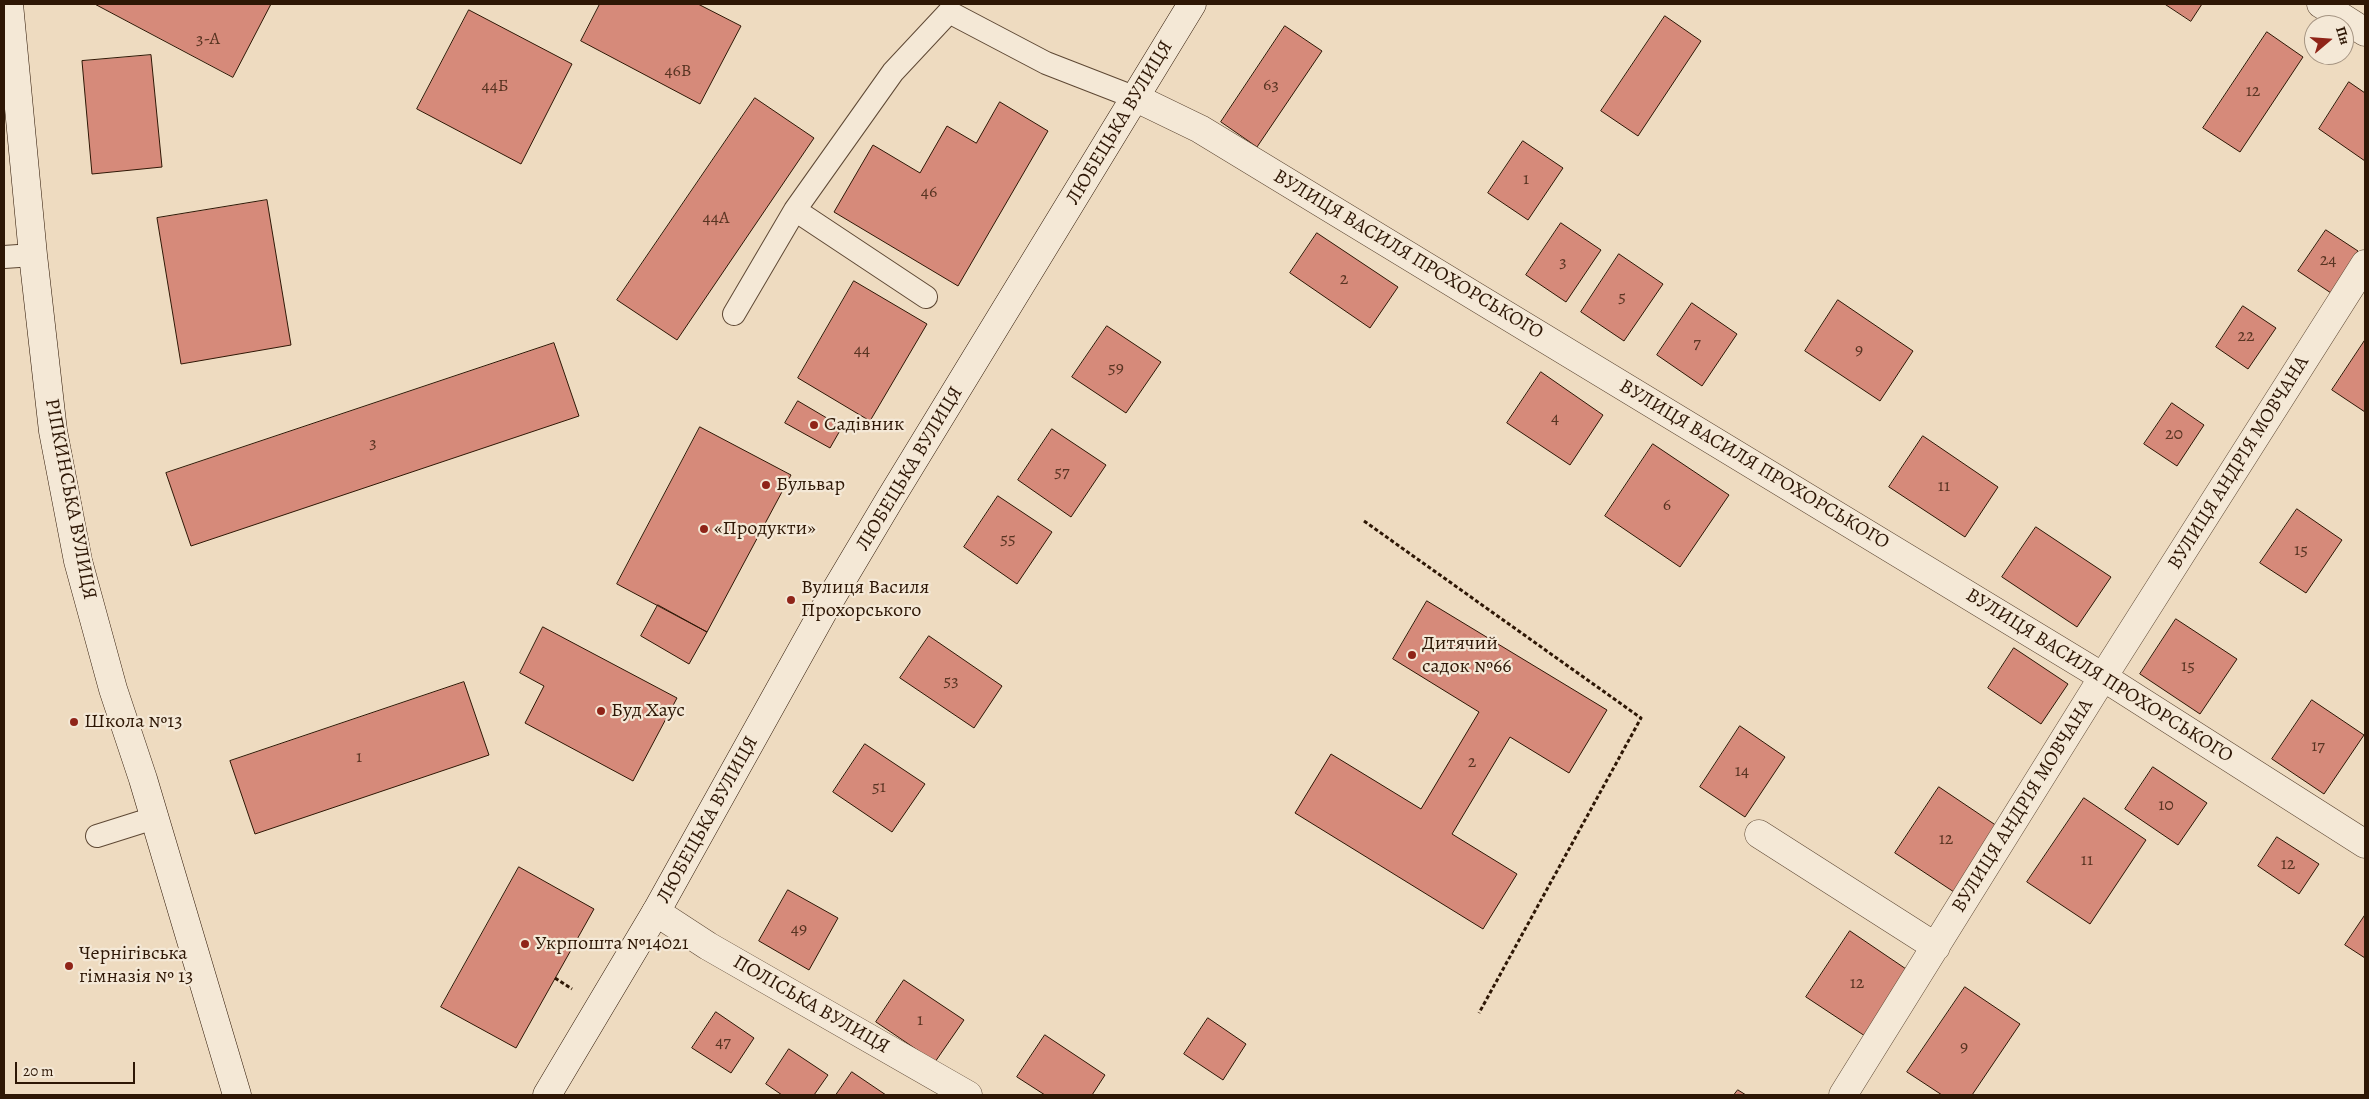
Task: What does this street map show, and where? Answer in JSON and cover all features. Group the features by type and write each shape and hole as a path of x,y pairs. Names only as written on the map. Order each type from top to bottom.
{"street":[{"name":"РІПКИНСЬКА ВУЛИЦЯ","path":"10,4 33,255 53,431 78,561 113,688 237,1095"},
{"name":"ЛЮБЕЦЬКА ВУЛИЦЯ","path":"547,1095 656,912 824,610 1192,4"},
{"path":"2321,4 2365,32"},
{"name":"ВУЛИЦЯ ВАСИЛЯ ПРОХОРСЬКОГО","path":"1136,98 1200,130 2103,677 2365,844"},
{"name":"ВУЛИЦЯ АНДРІЯ МОВЧАНА","path":"1844,1095 2103,677 2365,264"},
{"path":"1759,834 1936,947"},
{"name":"ПОЛІСЬКА ВУЛИЦЯ","path":"656,912 708,946 968,1095"}],"lane":[{"path":"734,314 795,210 893,72 949,12 1046,63 1136,98"},
{"path":"795,210 926,297"},
{"path":"4,258 33,255"},
{"path":"97,836 154,818"}],"path":[{"path":"1364,521 1641,718 1479,1013"},
{"path":"555,978 579,993"}],"building":[{"path":"95,4 271,4 233,77"},
{"path":"600,4 698,4 741,26 700,104 581,41"},
{"path":"2165,4 2202,4 2191,21"},
{"path":"469,10 572,64 521,164 417,109"},
{"path":"1665,16 1701,41 1638,136 1601,111"},
{"path":"1285,26 1322,51 1257,147 1221,122"},
{"path":"2267,32 2303,57 2240,152 2203,128"},
{"path":"151,55 162,167 92,174 82,61"},
{"path":"2349,82 2365,93 2365,161 2319,129"},
{"path":"755,98 814,138 677,340 617,300"},
{"path":"1000,102 1048,131 958,286 834,212 873,145 920,173 947,126 976,143"},
{"path":"1523,141 1563,168 1528,220 1488,193"},
{"path":"267,200 291,345 181,364 157,218"},
{"path":"1561,223 1601,250 1566,302 1526,275"},
{"path":"2326,230 2358,251 2331,293 2298,271"},
{"path":"1317,233 1398,287 1370,328 1290,273"},
{"path":"1619,254 1663,284 1624,341 1581,312"},
{"path":"854,281 927,324 870,421 798,378"},
{"path":"1838,300 1913,351 1880,401 1805,351"},
{"path":"1692,303 1737,334 1702,386 1657,355"},
{"path":"2243,306 2276,328 2248,369 2216,347"},
{"path":"1107,326 1161,362 1126,413 1072,377"},
{"path":"2365,340 2365,412 2332,390"},
{"path":"554,343 579,416 191,546 166,473"},
{"path":"1541,372 1603,415 1570,465 1507,423"},
{"name":"Садівник","path":"798,401 842,427 830,448 785,423"},
{"path":"2172,403 2204,425 2177,466 2144,444"},
{"name":"«Продукти»","path":"700,427 791,475 707,632 617,584"},
{"path":"1052,429 1106,465 1071,517 1018,480"},
{"path":"1923,436 1998,487 1965,537 1889,487"},
{"path":"1653,444 1729,495 1680,567 1605,516"},
{"path":"998,496 1052,532 1017,584 964,547"},
{"path":"2297,509 2342,540 2306,593 2260,563"},
{"path":"2036,527 2111,577 2077,627 2002,577"},
{"path":"1427,601 1607,710 1569,773 1510,737 1452,834 1517,874 1483,929 1295,813 1331,754 1421,809 1479,712 1393,659"},
{"path":"658,605 707,632 689,664 641,636"},
{"path":"2176,619 2237,659 2200,714 2140,674"},
{"name":"Буд Хаус","path":"543,627 677,698 633,781 525,723 544,686 520,673"},
{"path":"929,636 1002,686 974,728 900,678"},
{"path":"2014,648 2068,684 2041,724 1988,688"},
{"path":"464,682 489,755 255,834 230,761"},
{"path":"2312,700 2364,735 2324,794 2272,759"},
{"path":"1740,726 1785,757 1745,817 1700,787"},
{"path":"865,744 925,784 892,832 833,792"},
{"path":"2153,767 2207,803 2178,845 2125,809"},
{"path":"1939,787 1997,826 1954,892 1895,853"},
{"path":"2084,798 2146,840 2090,924 2027,882"},
{"path":"2277,837 2319,864 2299,894 2258,866"},
{"name":"Укрпошта №14021","path":"519,867 594,909 516,1048 441,1007"},
{"path":"788,890 838,918 809,970 759,941"},
{"path":"2365,915 2365,958 2345,945"},
{"path":"1850,931 1909,971 1865,1036 1806,997"},
{"path":"904,980 964,1020 935,1062 876,1022"},
{"path":"1965,987 2020,1024 1972,1095 1942,1095 1907,1072"},
{"path":"716,1012 754,1038 731,1073 692,1048"},
{"path":"1208,1018 1246,1044 1223,1080 1184,1054"},
{"path":"1045,1035 1105,1075 1092,1095 1045,1095 1017,1077"},
{"path":"789,1049 828,1075 814,1095 782,1095 766,1084"},
{"path":"852,1072 886,1095 836,1095"},
{"path":"1738,1090 1746,1095 1734,1095"}],"place":[{"name":"Садівник","path":"814,425"},
{"name":"Бульвар","path":"766,485"},
{"name":"«Продукти»","path":"704,529"},
{"name":"Вулиця Василя Прохорського","path":"791,600"},
{"name":"Дитячий садок №66","path":"1412,655"},
{"name":"Буд Хаус","path":"601,711"},
{"name":"Школа №13","path":"74,722"},
{"name":"Укрпошта №14021","path":"525,944"},
{"name":"Чернігівська гімназія № 13","path":"69,966"}]}
